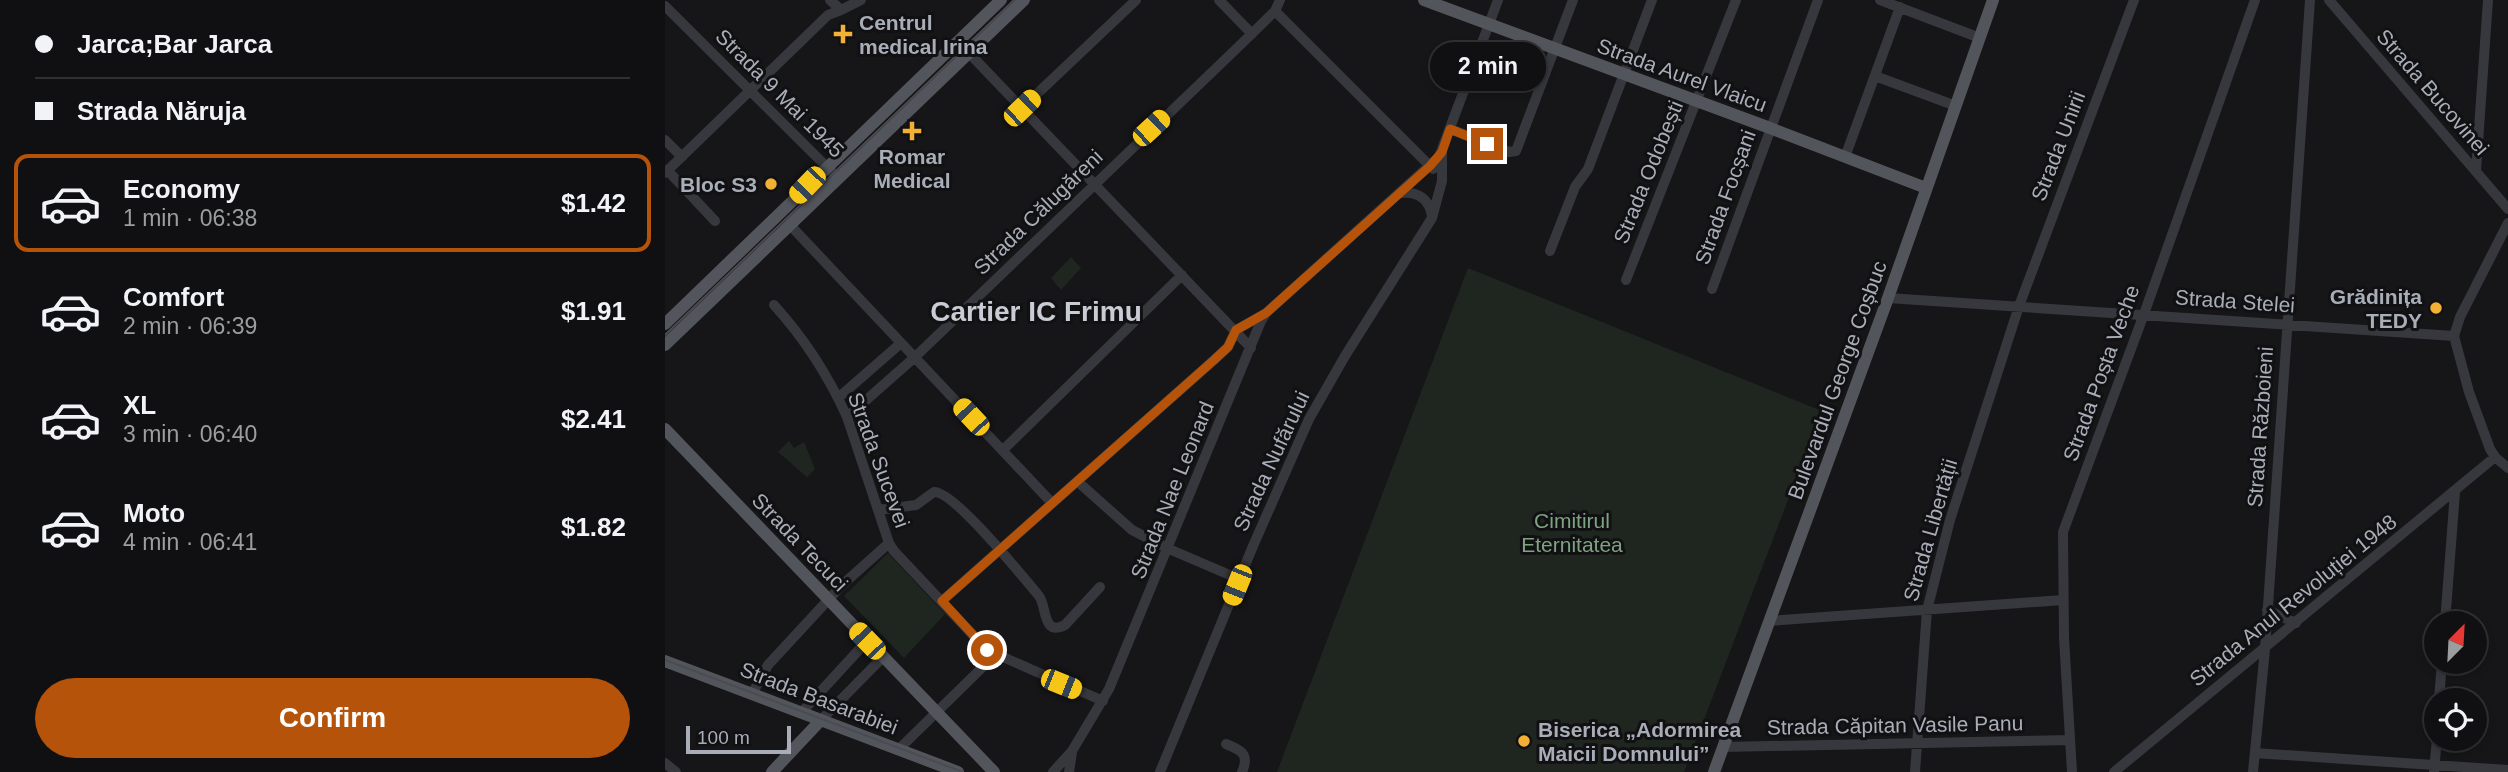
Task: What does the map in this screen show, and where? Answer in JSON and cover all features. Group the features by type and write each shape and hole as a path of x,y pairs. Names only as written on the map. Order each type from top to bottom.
{"main road":[{"path":"665,324 1001,0"},
{"path":"665,345 1024,0"},
{"name":"Strada Aurel Vlaicu","path":"1424,0 1926,188"},
{"name":"Bulevardul George Coșbuc","path":"1714,772 1888,298 1993,0"},
{"name":"Strada Tecuci","path":"665,429 994,772"},
{"name":"Strada Basarabiei","path":"665,661 958,772"},
{"path":"772,772 821,720"}],"street":[{"path":"830,0 841,10"},
{"path":"715,221 666,172 828,15 861,0"},
{"path":"1022,108 1136,0"},
{"path":"1219,0 1252,34"},
{"name":"Strada Călugăreni","path":"847,417 915,357 1275,12 1280,0"},
{"name":"Strada Nae Leonard","path":"1053,772 1072,751 1103,701 1266,313 1401,193 1442,152 1497,0"},
{"path":"1450,129 1509,152 1516,151 1573,0"},
{"path":"1550,251 1575,187 1588,169 1652,0"},
{"name":"Strada Odobești","path":"1626,280 1736,0"},
{"name":"Strada Focșani","path":"1712,289 1818,0"},
{"path":"1879,0 1980,38"},
{"name":"Strada Unirii","path":"2019,306 2134,0"},
{"name":"Strada Poșta Veche","path":"2074,771 2069,740 2063,532 2144,314 2255,0"},
{"name":"Strada Războieni","path":"2253,772 2265,649 2310,0"},
{"name":"Strada Bucovinei","path":"2329,0 2508,209"},
{"path":"2476,171 2489,0"},
{"name":"Strada 9 Mai 1945","path":"665,6 838,178"},
{"path":"1845,157 1900,7"},
{"path":"1275,12 1430,166 1441,181"},
{"path":"969,53 1251,348"},
{"path":"1875,76 1956,106"},
{"path":"665,140 682,157"},
{"path":"1421,157 1433,158 1442,152"},
{"name":"Strada Nufărului","path":"1160,772 1309,418 1432,218 1441,181 1442,152"},
{"path":"1418,177 1421,157"},
{"path":"1401,193 1412,192 1422,197 1429,205 1432,218"},
{"path":"2508,223 2460,317 2454,336 2484,435 2495,457 2508,468"},
{"path":"790,225 1052,503"},
{"path":"1003,450 1182,275"},
{"name":"Strada Stelei","path":"1888,298 2454,336"},
{"name":"Strada Sucevei","path":"773,305 815,355 838,398 847,417 889,543 987,650 1103,701"},
{"name":"Strada Libertății","path":"1915,772 1927,610 1950,520 2019,306"},
{"path":"942,601 1228,347 1236,330 1266,313"},
{"path":"838,398 901,343"},
{"name":"Strada Anul Revoluției 1948","path":"2114,772 2495,457"},
{"path":"1077,481 1132,530 1239,579"},
{"path":"877,510 907,508 934,492 942,492 978,526 1044,602 1044,615 1052,627 1065,625 1100,587"},
{"path":"2446,611 2455,492"},
{"path":"752,694 768,665 828,600 889,543"},
{"path":"1769,621 2063,600"},
{"path":"2267,610 2296,623"},
{"path":"801,713 867,641"},
{"path":"899,749 995,655"},
{"path":"821,720 883,657"},
{"name":"Strada Căpitan Vasile Panu","path":"1723,747 2069,740"},
{"path":"1226,744 1238,748 1245,755 1247,760 1243,772"},
{"name":"Strada Nae Leonard","path":"1069,772 1072,751"},
{"path":"2255,753 2434,768 2508,770"},
{"path":"665,763 676,772"}],"green space":[{"path":"1071,257 1081,268 1061,290 1051,278"},
{"name":"Cimitirul Eternitatea","path":"1468,268 1822,411 1684,772 1277,772"},
{"path":"789,441 794,448 804,442 815,469 807,477 778,452"},
{"path":"888,553 945,614 904,658 844,596"}],"tram line":[{"path":"665,335 1014,0"},
{"path":"665,660 963,772"}],"place":[{"name":"Centrul medical Irina","path":"843,34"},
{"name":"Romar Medical","path":"912,131"},
{"name":"Bloc S3","path":"771,184"},
{"name":"Grădinița TEDY","path":"2436,308"},
{"name":"Biserica „Adormirea Maicii Domnului”","path":"1524,741"}],"district":[{"name":"Cartier IC Frimu","path":"1036,311"}],"route":[{"path":"987,650 942,601 1214,360 1228,347 1236,330 1266,313 1430,166 1442,152 1450,129 1487,144"}]}
